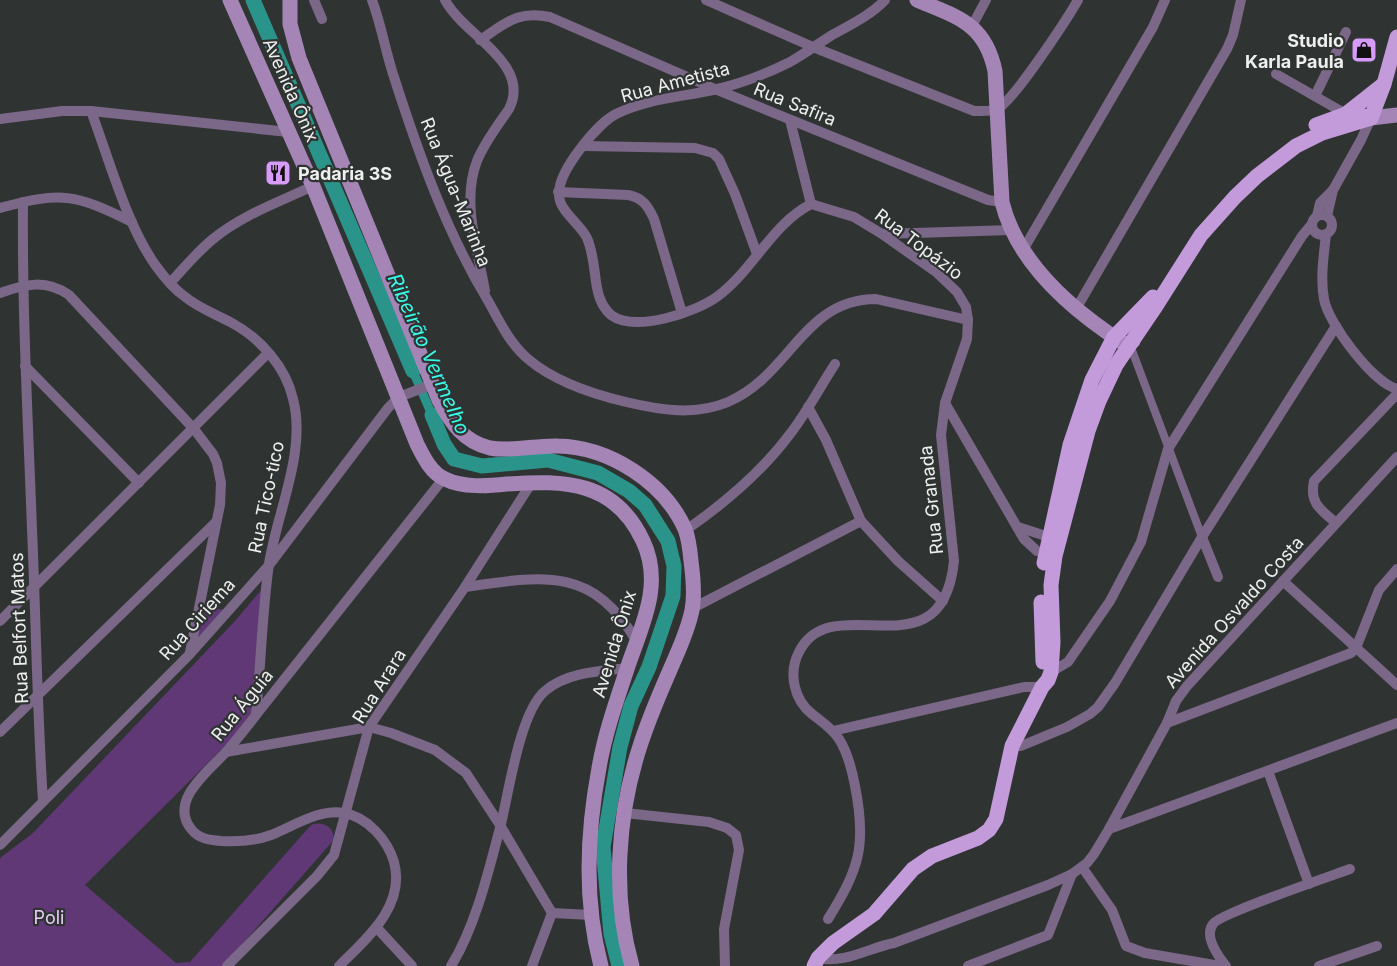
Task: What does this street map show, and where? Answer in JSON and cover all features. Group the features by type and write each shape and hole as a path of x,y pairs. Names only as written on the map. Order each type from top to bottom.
{"main road":[{"name":"Avenida Ônix","path":"230,0 313,186 423,455 429,464 443,479 474,485 532,482 582,486 617,505 637,530 648,553 651,586 648,613 628,668 599,767 591,835 591,915 601,966"},
{"name":"Avenida Ônix","path":"290,0 290,24 299,58 431,385 458,431 472,441 490,448 557,446 602,454 629,468 657,490 686,530 692,566 693,608 687,630 640,747 625,813 621,855 621,900 623,926 632,966"},
{"path":"917,0 972,26 983,38 992,59 1002,202 1011,230 1023,250 1076,309 1114,337 1126,344 1132,343"},
{"path":"1371,118 1394,59 1397,40"},
{"path":"1042,687 1041,592 1070,445 1092,380 1114,337 1161,288 1205,222 1235,188 1293,138 1314,126 1346,114 1384,84"},
{"path":"1346,114 1371,118"},
{"path":"1053,539 1099,401 1116,365 1201,235 1235,197 1264,171 1303,142 1322,133 1371,118 1397,115"},
{"path":"1099,401 1096,391 1097,381 1110,357 1114,337"},
{"path":"816,962 833,943 874,914 902,880 923,862 942,851 978,838 989,830 996,819 1012,746 1051,672 1053,642 1050,555"}],"street":[{"path":"314,0 322,19"},
{"name":"Rua Água-Marinha","path":"372,0 392,72 425,166 458,248 517,347 527,358 554,376 575,387 617,400 664,410 702,410 738,398 752,388 767,376 818,320 840,306 864,299 876,299 969,320"},
{"path":"445,0 453,13 509,71 515,86 509,110 477,160 470,193 471,212 487,300"},
{"path":"706,0 813,47 974,111 997,109 1013,96 1078,0"},
{"name":"Rua Ametista","path":"558,192 566,171 584,146 608,120 624,111 653,102 715,89 777,68 871,12 885,0"},
{"path":"972,26 986,0"},
{"path":"1023,250 1153,27 1166,0"},
{"path":"1076,309 1227,49 1233,35 1241,0"},
{"name":"Rua Safira","path":"480,40 515,17 538,14 790,120 988,200 1002,202"},
{"path":"1315,96 1346,32"},
{"path":"1276,74 1346,114"},
{"path":"0,119 62,111 91,111 288,132"},
{"name":"Rua Tico-tico","path":"91,111 132,222 156,267 183,296 248,333 268,353 283,373 294,399 297,427 295,449 270,564 256,715"},
{"path":"1336,523 1318,507 1313,499 1311,491 1314,481 1397,392 1372,374 1335,326 1326,310 1323,290 1320,225 1333,190 1371,118"},
{"path":"682,313 654,219 647,205 638,197 628,195 558,192 561,204 588,240 599,295 605,308 611,314 635,322 658,320 682,313 710,302 720,295 786,221 812,204 790,120"},
{"path":"584,146 695,148 713,153 724,167 757,254"},
{"path":"170,283 213,239 234,225 313,186"},
{"path":"0,208 53,197 75,198 99,206 132,222"},
{"name":"Rua Belfort Matos","path":"23,202 22,285 36,695 43,801"},
{"name":"Rua Topázio","path":"812,204 854,217 936,272 962,298 969,320"},
{"path":"1051,672 1068,662 1110,602 1135,556 1147,526 1168,449 1296,247 1320,225"},
{"path":"882,234 1011,230"},
{"path":"0,293 22,285 48,284 69,295 194,429 213,454 221,490 189,655"},
{"path":"969,320 965,348 945,403 1030,546 1050,555"},
{"path":"1012,746 1021,746 1067,727 1098,707 1335,326"},
{"path":"1132,343 1168,449 1218,577"},
{"path":"0,621 268,353"},
{"path":"686,530 718,508 784,443 835,364"},
{"path":"26,366 139,483"},
{"name":"Rua Ciriema","path":"0,844 189,655 270,564 366,435 401,397 431,385"},
{"name":"Rua Granada","path":"943,601 954,561 942,446 945,403"},
{"path":"808,407 826,440 861,521 898,561 943,601 929,616 910,624 832,627 819,631 806,641 795,661 793,675 795,688 804,707 833,731 843,746 859,805 861,834 857,864 849,885 828,919"},
{"name":"Avenida Osvaldo Costa","path":"816,962 849,957 876,946 894,943 1072,874 1082,867 1094,854 1109,829 1167,723 1176,701 1187,686 1397,457"},
{"name":"Rua Águia","path":"344,813 308,819 256,840 242,842 199,836 189,826 186,805 188,797 202,776 226,752 443,479"},
{"name":"Rua Arara","path":"227,966 325,867 333,855 369,726 465,587 532,482"},
{"path":"693,608 861,521"},
{"path":"0,732 216,522"},
{"path":"1018,527 1053,539"},
{"path":"1167,723 1345,656 1356,648 1379,590 1397,569"},
{"path":"465,587 531,578 570,583 594,594 615,610 637,642"},
{"path":"1283,581 1397,685"},
{"path":"451,966 471,927 528,718 541,694 556,683 575,676 628,668"},
{"path":"833,731 1024,687 1042,687"},
{"path":"1109,829 1397,723"},
{"path":"226,752 369,726 435,750 466,773 552,913"},
{"path":"1268,771 1309,884"},
{"path":"339,966 377,927 393,897 396,884 396,869 386,844 373,829 344,813"},
{"path":"625,813 708,822 727,828 736,835 739,850 724,929 725,966"},
{"path":"1082,867 1112,910 1126,946 1145,954 1220,966"},
{"path":"1226,966 1210,937 1214,922 1350,869"},
{"path":"968,966 1048,935 1072,874"},
{"path":"552,913 591,915"},
{"path":"532,966 552,913"},
{"path":"377,927 412,966"},
{"path":"1319,966 1377,946"},
{"name":"Avenida Osvaldo Costa","path":"838,966 849,957"}],"green space":[{"name":"Poli","path":"262,589 256,715 85,885 176,963 190,962 311,825 320,824 328,827 333,833 332,842 223,966 0,966 0,858 33,833 235,621"},
{"path":"204,606 224,610 197,641"}],"waterway":[{"name":"Ribeirão Vermelho","path":"253,0 413,371"},
{"name":"Ribeirão Vermelho","path":"413,371 432,415"},
{"name":"Ribeirão Vermelho","path":"432,415 444,444 454,459 482,466 548,460 598,473 629,491 645,505 668,541 674,566 673,596 649,667 631,706 620,747 603,847 611,934 619,966"}],"place":[{"name":"Studio Karla Paula","path":"1364,50"},
{"name":"Padaria 3S","path":"278,173"}]}
